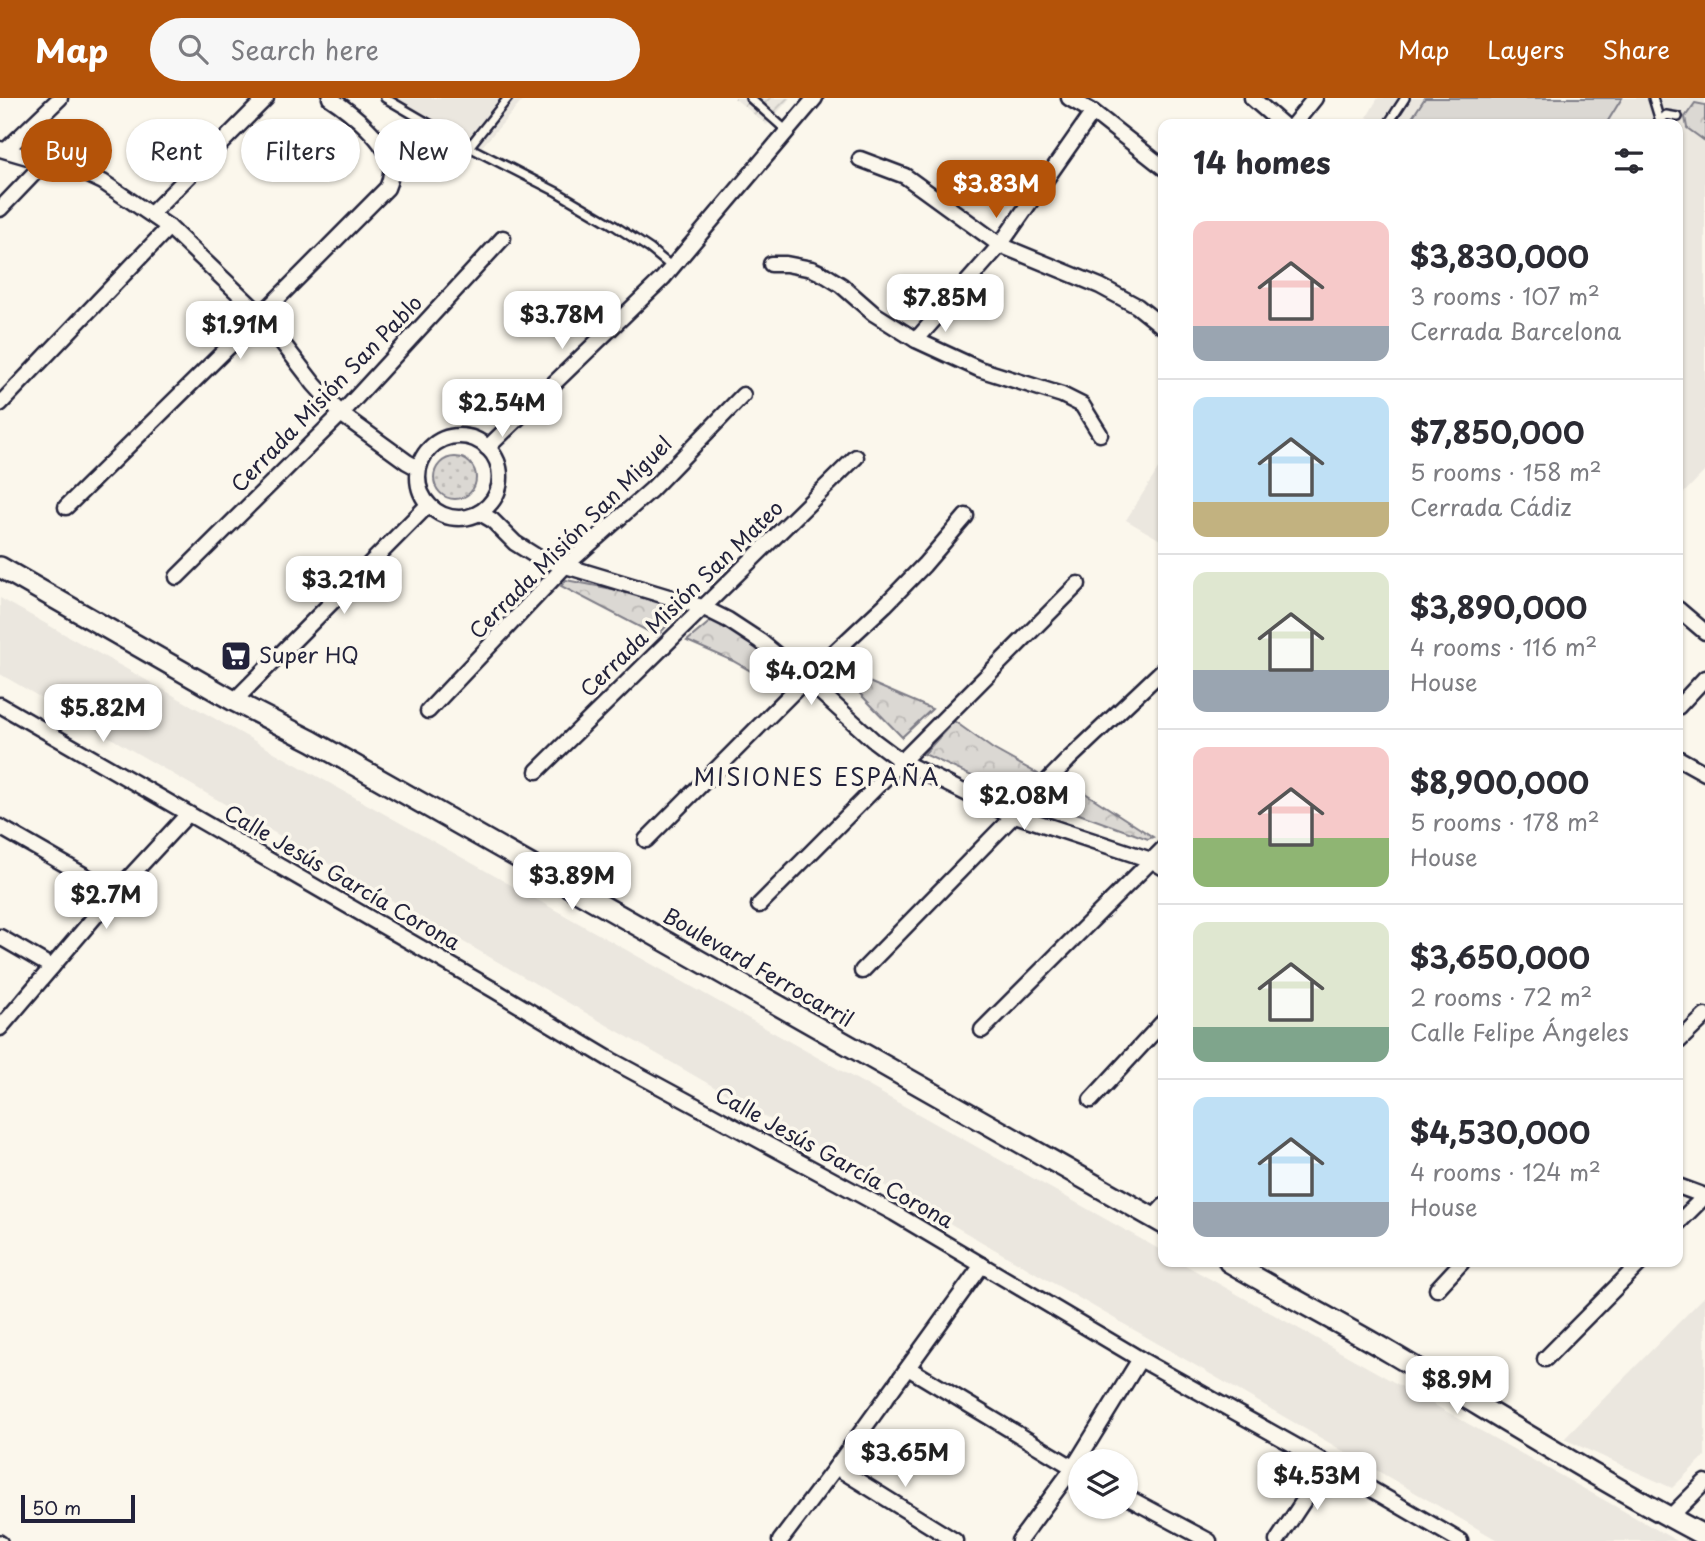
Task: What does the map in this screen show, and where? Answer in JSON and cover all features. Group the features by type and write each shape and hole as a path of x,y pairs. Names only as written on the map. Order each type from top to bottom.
{"main road":[{"name":"Boulevard Ferrocarril","path":"0,568 1158,1215"},
{"path":"1238,1267 1669,1518 1705,1536"}],"street":[{"path":"3,149 60,98"},
{"path":"151,214 266,98"},
{"path":"66,507 387,188 392,169 386,152 357,118 330,98"},
{"path":"487,449 667,273 816,98"},
{"path":"1069,98 1093,112 1158,163"},
{"path":"1252,98 1276,119"},
{"path":"1299,119 1315,98"},
{"path":"916,340 1000,246 1093,112"},
{"path":"3,149 21,155"},
{"path":"860,159 905,176 1000,246 1100,286 1137,306 1158,324"},
{"path":"0,209 26,182"},
{"path":"103,182 169,227 261,315 314,384 341,414 418,468"},
{"path":"0,404 169,227"},
{"name":"Cerrada Misión San Pablo","path":"177,577 341,414 503,237"},
{"path":"771,264 812,269 841,285 873,313 916,340 979,369 1062,395 1082,405 1100,434"},
{"name":"Cerrada Misión San Miguel","path":"428,711 565,566 651,490 743,395"},
{"path":"465,437 479,442 487,449 496,461 499,475 498,489 492,502 480,513 453,519 439,514 428,505 419,486 418,468 429,448 441,440 465,437"},
{"name":"Cerrada Misión San Mateo","path":"537,771 856,457"},
{"path":"234,701 428,505"},
{"path":"480,513 492,520 515,544 539,558 702,607 728,620 760,641 873,740 901,761 999,810 1157,864 982,1030"},
{"path":"646,841 924,565 966,516"},
{"path":"760,905 1078,584"},
{"path":"1683,613 1705,632"},
{"path":"862,971 1068,760 1158,675"},
{"path":"1683,702 1705,678"},
{"name":"Calle Jesús García Corona","path":"0,705 611,1060 894,1213 1140,1359 1460,1541"},
{"path":"1683,761 1705,773"},
{"path":"0,1028 115,893 188,814"},
{"path":"0,827 115,893"},
{"path":"0,937 52,967"},
{"path":"1683,1037 1705,1016"},
{"path":"1091,1100 1158,1027"},
{"path":"1683,1188 1705,1196 1683,1218"},
{"path":"780,1541 982,1265"},
{"path":"1437,1289 1457,1267"},
{"path":"1545,1359 1636,1267"},
{"path":"1088,1449 1140,1359"},
{"path":"908,1368 1068,1465"},
{"path":"1277,1541 1328,1464"},
{"path":"836,1468 955,1541"},
{"path":"1019,1541 1068,1480"},
{"path":"1669,1518 1705,1482"},
{"path":"1138,1503 1209,1541"}],"lane":[{"path":"385,98 421,119"},
{"path":"472,143 508,98"},
{"path":"750,98 788,131"},
{"path":"1391,119 1405,98"},
{"path":"1653,98 1657,119"},
{"path":"1662,119 1666,116 1678,117"},
{"path":"472,148 592,212 650,249 667,273"}],"shaded area":[{"path":"383,98 525,98 477,152 472,149 472,119 420,119"},
{"path":"734,98 790,98 767,125"},
{"path":"1378,98 1705,98 1705,471 1683,494 1683,119 1367,117"},
{"path":"1158,469 1158,539 1126,520"},
{"path":"0,598 1158,1249 1158,1267 1189,1267 1677,1541 1499,1541 0,674"},
{"path":"1705,1296 1705,1456 1672,1488 1564,1439"}],"green space":[{"path":"1425,98 1622,98 1609,119 1411,119"},
{"path":"1695,103 1705,105 1705,141 1687,128 1685,117"},
{"path":"455,457 470,463 476,478 470,493 455,499 440,493 434,478 440,463"},
{"path":"566,580 628,592 683,609 657,636 561,586"},
{"path":"712,620 751,642 789,676 779,687 733,661 687,641"},
{"path":"834,667 932,709 902,737"},
{"path":"954,721 993,749 1038,774 1015,796 924,754"},
{"path":"1068,782 1153,837 1148,839 1079,814 1043,807"}],"place":[{"name":"Super HQ","path":"236,656"}],"district":[{"name":"MISIONES ESPAÑA","path":"817,778"}]}
